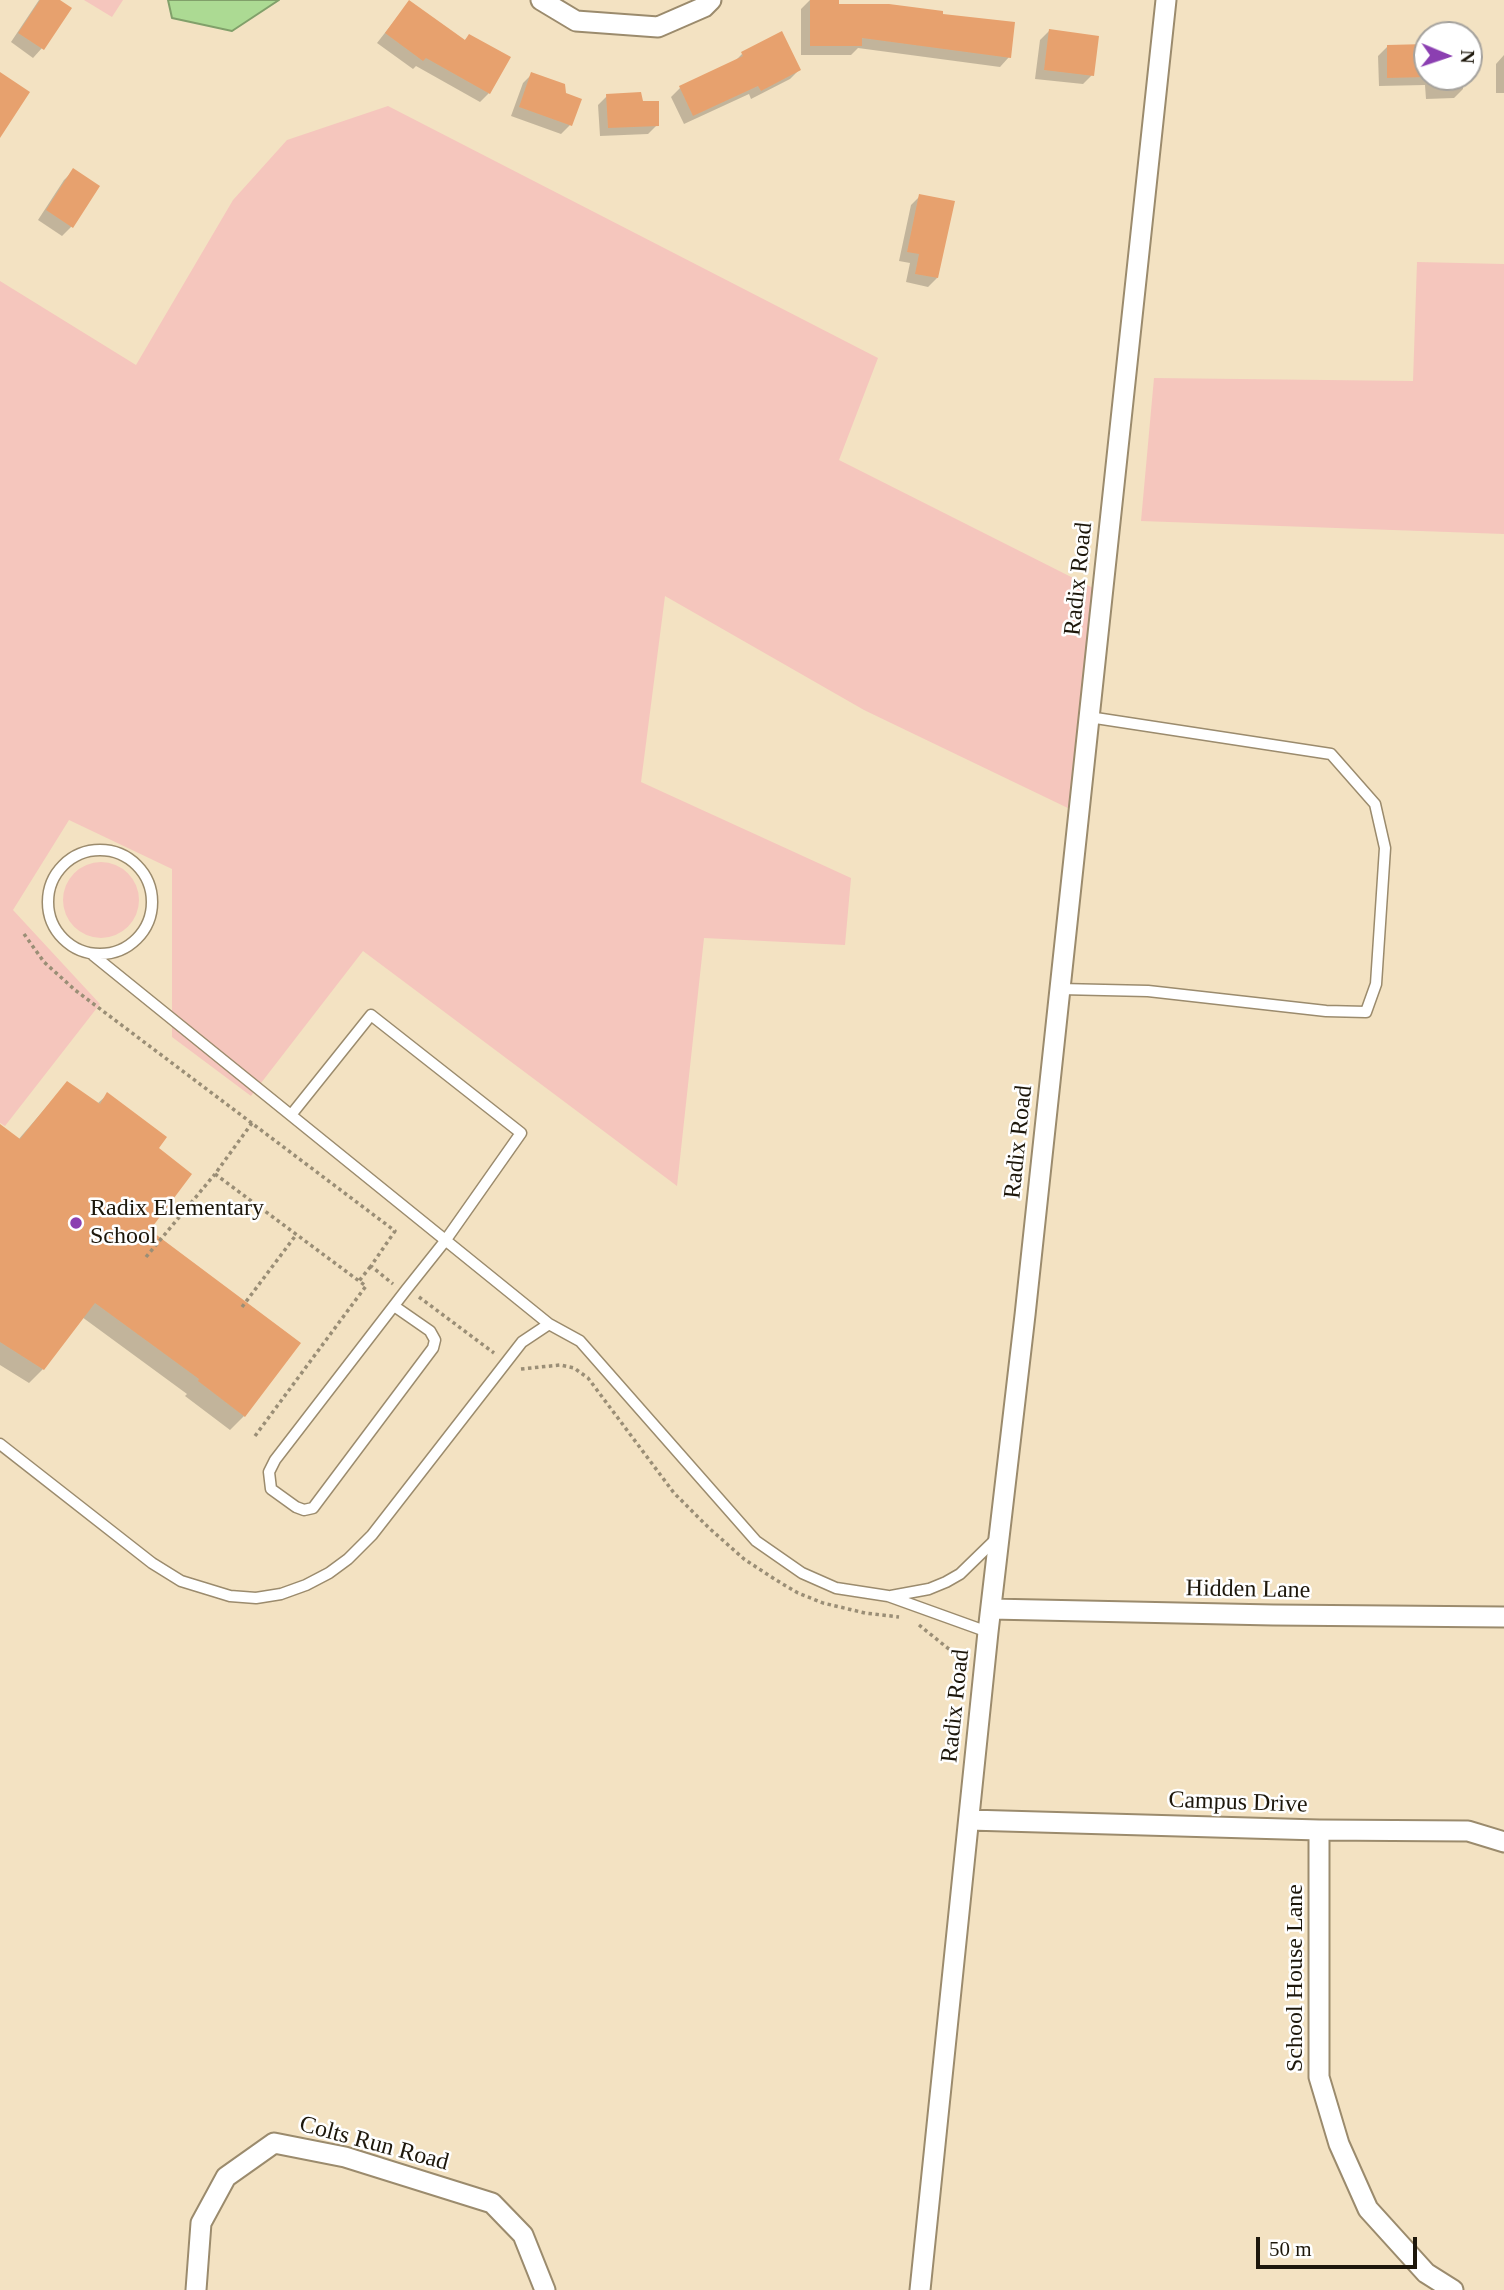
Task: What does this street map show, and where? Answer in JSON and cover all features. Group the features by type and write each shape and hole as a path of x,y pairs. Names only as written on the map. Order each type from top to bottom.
{"street":[{"path":"541,0 576,21 659,27 704,7 711,0"},
{"name":"Radix Road","path":"920,2290 988,1632 1166,0"},
{"name":"Hidden Lane","path":"991,1609 1504,1617"},
{"name":"Campus Drive","path":"968,1820 1319,1830 1468,1831 1504,1842"},
{"name":"School House Lane","path":"1319,1830 1319,2077 1339,2144 1368,2209 1426,2273 1454,2290"},
{"name":"Colts Run Road","path":"196,2290 201,2223 226,2177 274,2143 345,2158 492,2203 523,2235 545,2290"}],"lane":[{"path":"1060,989 1148,991 1326,1011 1366,1012 1376,984 1385,848 1375,804 1331,754 1088,717"},
{"path":"93,955 126,949 147,928 153,898 143,870 118,852 88,850 62,864 48,891 50,921 68,945 93,955 549,1324 580,1341 756,1541 802,1573 836,1588 888,1596 988,1632"},
{"path":"291,1115 371,1015 521,1133 445,1241 394,1306 275,1460 269,1472 271,1489 296,1507 304,1510 313,1508 433,1348 435,1340 430,1331 394,1306"},
{"path":"0,1444 152,1563 181,1581 230,1596 256,1598 281,1594 329,1573 372,1535 522,1342 549,1324"},
{"path":"888,1596 929,1589 946,1582 960,1574 1000,1535"}],"path":[{"path":"24,934 35,952 62,979 395,1231 359,1281"},
{"path":"146,1257 215,1174 253,1123"},
{"path":"215,1174 366,1286 255,1436"},
{"path":"242,1307 296,1235"},
{"path":"371,1266 394,1285"}],"shaded area":[{"path":"84,0 123,0 112,17"},
{"path":"168,0 279,0 232,31 172,18"},
{"path":"388,106 878,358 839,460 1095,589 1072,810 864,710 665,596 641,782 851,878 845,945 704,938 677,1186 363,951 251,1096 172,1037 172,869 69,820 13,910 100,1004 5,1126 0,1123 0,281 136,365 233,200 287,140"},
{"path":"1417,262 1504,264 1504,534 1141,521 1154,378 1413,381"},
{"path":"101,862 115,865 128,873 136,886 139,900 136,914 128,927 115,935 101,938 87,935 74,927 66,914 63,900 66,886 74,873 87,865"}],"building":[{"path":"40,0 60,0 72,8 44,50 18,33"},
{"path":"409,0 465,40 469,34 511,57 490,94 426,58 423,61 385,33"},
{"path":"810,0 839,0 839,4 889,4 943,11 943,14 1015,22 1011,58 862,38 862,46 810,46"},
{"path":"1049,29 1099,36 1094,76 1044,70"},
{"path":"782,31 801,70 761,91 758,86 693,116 679,86 743,56 741,52"},
{"path":"1413,44 1413,77 1387,78 1387,45"},
{"path":"0,72 30,92 0,138"},
{"path":"531,72 565,84 566,93 582,99 572,126 519,107"},
{"path":"641,92 643,101 659,101 659,126 608,128 606,94"},
{"path":"73,168 100,186 73,228 46,210"},
{"path":"919,194 955,201 938,278 915,274 919,254 907,252"},
{"path":"67,1081 100,1104 107,1092 167,1137 159,1148 192,1174 150,1230 301,1343 245,1417 198,1381 199,1379 95,1303 44,1370 0,1342 0,1124 20,1139"}],"place":[{"name":"Radix Elementary School","path":"76,1223"}]}
